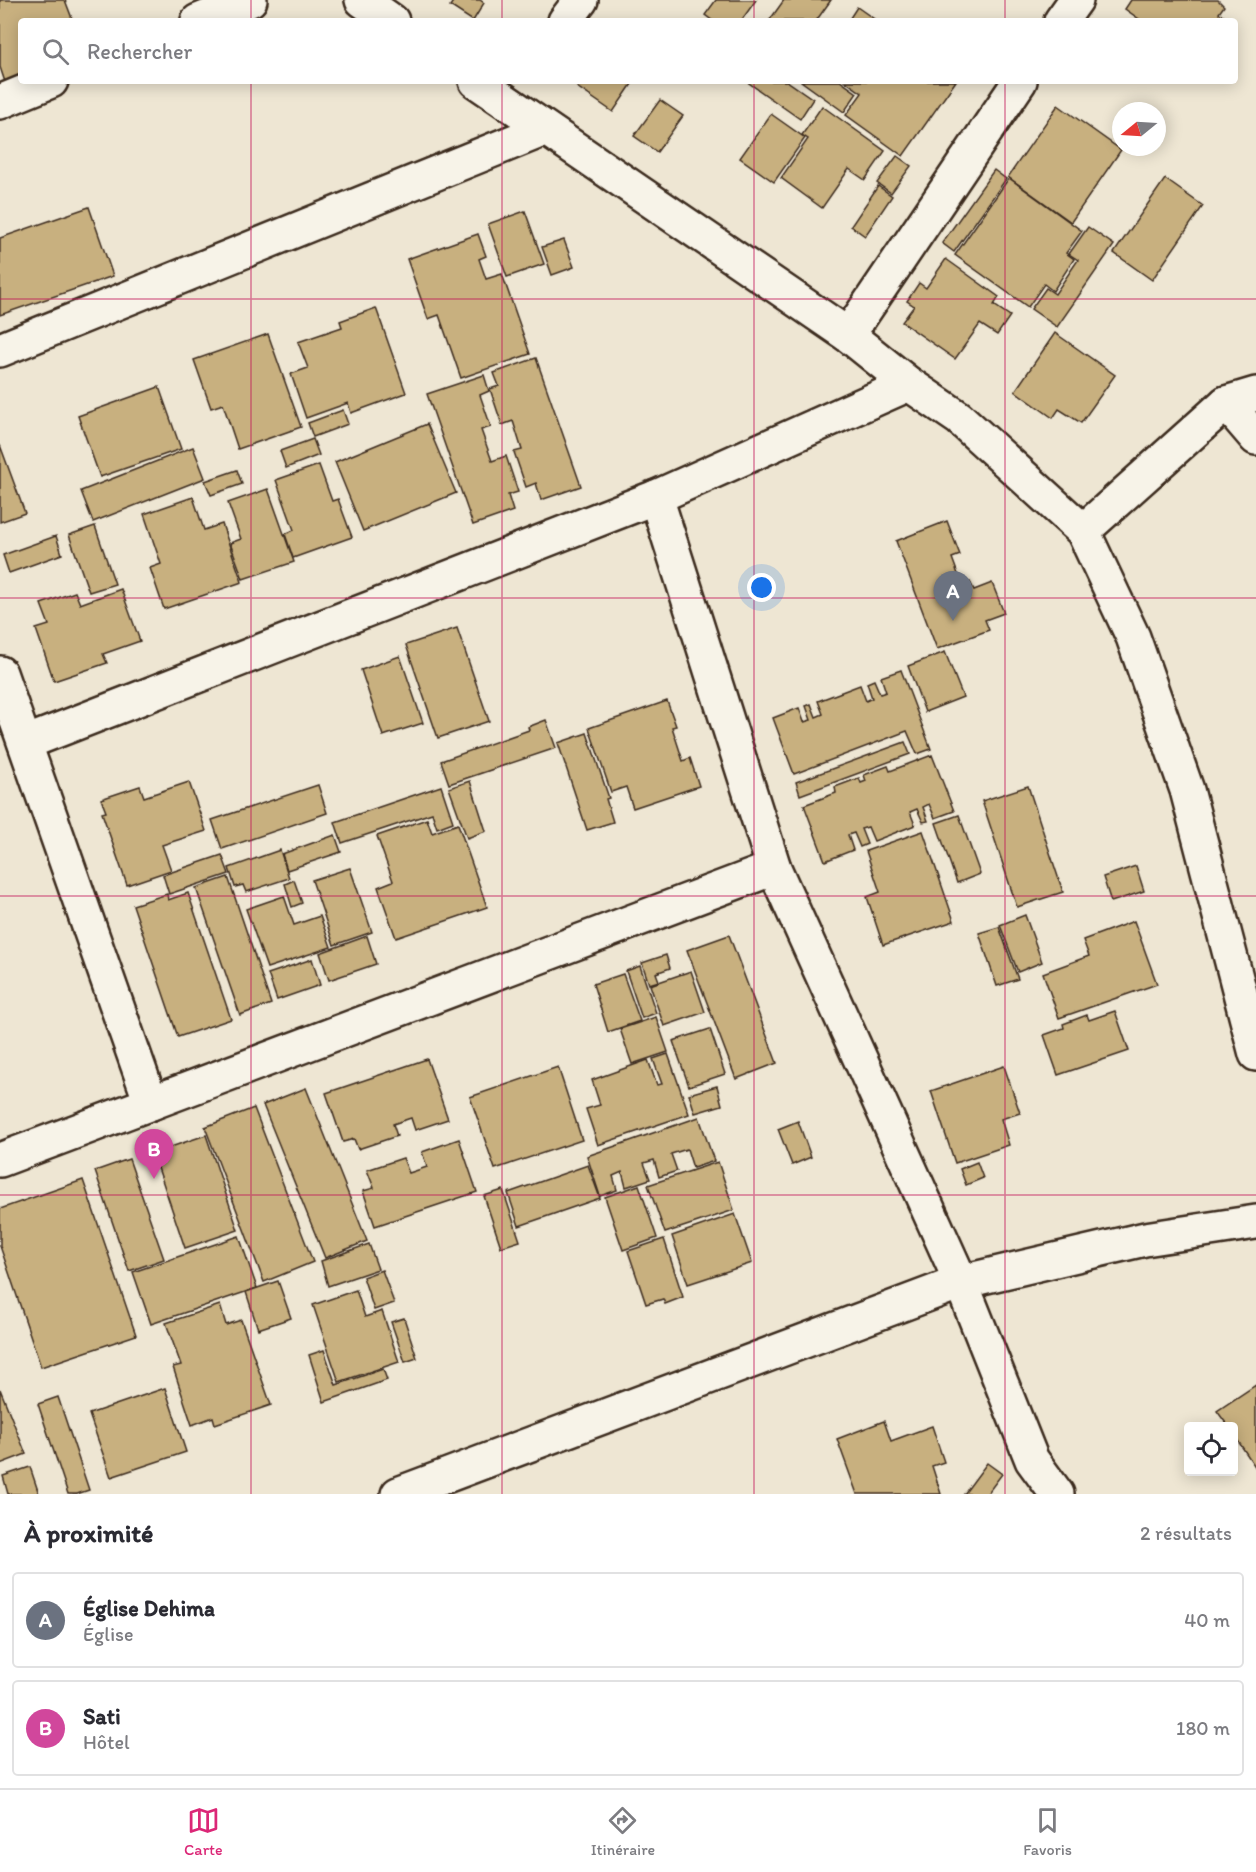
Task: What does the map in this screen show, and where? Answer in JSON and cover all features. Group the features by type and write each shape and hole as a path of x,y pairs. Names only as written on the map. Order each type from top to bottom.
{"street":[{"path":"205,18 250,0"},
{"path":"362,0 388,18"},
{"path":"567,18 581,0"},
{"path":"0,102 44,84"},
{"path":"487,84 512,91 545,129 848,335 909,384 959,418 1083,531 1133,637 1187,790 1256,1054"},
{"path":"848,335 1018,84"},
{"path":"0,350 545,129"},
{"path":"25,743 656,497 909,384"},
{"path":"1083,531 1241,398 1256,438"},
{"path":"656,497 774,868 961,1282 1032,1460 1057,1494"},
{"path":"0,673 151,1103"},
{"path":"0,1160 774,868"},
{"path":"406,1493 961,1282 1145,1239 1256,1222"}],"building":[{"path":"0,0 65,0 72,18 18,18 18,81 6,85 0,67"},
{"path":"454,0 480,0 484,3 475,18 468,18 450,6"},
{"path":"716,0 756,0 743,18 709,18 705,15"},
{"path":"784,0 831,0 818,18 771,18"},
{"path":"1131,0 1218,0 1224,6 1219,13 1226,18 1138,18 1125,9"},
{"path":"857,7 873,18 850,18"},
{"path":"578,84 632,84 613,112 577,87"},
{"path":"750,84 791,84 813,99 800,119"},
{"path":"805,84 844,84 857,93 844,112"},
{"path":"849,84 954,84 903,156 846,115 862,93"},
{"path":"660,100 683,116 657,152 634,136"},
{"path":"1058,105 1112,144 1112,156 1117,156 1071,222 1008,177"},
{"path":"822,106 885,151 865,180 849,169 822,208 781,178 808,139 802,135"},
{"path":"771,114 805,138 774,182 740,158"},
{"path":"897,156 911,166 891,193 877,183"},
{"path":"994,170 1006,179 954,252 942,243"},
{"path":"1009,178 1082,231 1066,253 1074,259 1053,291 1044,284 1028,307 955,255"},
{"path":"1165,179 1203,206 1152,280 1114,253"},
{"path":"878,186 892,196 865,236 851,226"},
{"path":"89,207 113,276 0,315 0,238"},
{"path":"525,211 544,264 507,277 488,224"},
{"path":"1088,227 1114,245 1057,327 1031,309 1046,288 1055,294 1078,260 1069,254"},
{"path":"478,234 486,256 479,259 486,279 502,274 530,354 461,378 439,315 428,319 407,259"},
{"path":"564,240 574,267 552,275 542,247"},
{"path":"946,259 999,297 994,305 1010,316 997,335 980,324 955,359 902,322 914,306 907,301 919,283 926,288"},
{"path":"376,308 406,393 351,413 348,403 306,418 291,374 308,368 298,342 342,327 340,321"},
{"path":"1055,333 1115,375 1081,423 1059,409 1053,418 1015,391"},
{"path":"268,334 301,427 238,449 223,404 211,408 194,360"},
{"path":"536,358 581,486 541,500 536,483 526,487 514,452 522,450 513,421 502,425 490,389 499,386 494,373"},
{"path":"484,375 489,391 480,395 491,427 481,430 492,461 506,456 518,492 508,495 513,511 473,525 427,394"},
{"path":"159,387 181,449 100,477 78,416"},
{"path":"343,410 348,424 313,437 308,423"},
{"path":"427,424 456,493 363,531 335,462"},
{"path":"313,439 319,455 286,468 280,451"},
{"path":"0,445 25,513 0,522"},
{"path":"193,447 205,478 93,522 81,491"},
{"path":"319,465 332,501 338,499 352,537 293,558 285,534 294,530 276,480"},
{"path":"237,470 242,484 211,495 205,481"},
{"path":"268,489 294,562 243,579 230,543 241,539 228,503"},
{"path":"193,497 204,530 222,524 242,582 164,609 150,568 161,564 144,514"},
{"path":"947,521 960,555 952,558 962,585 970,582 974,590 992,583 1004,613 985,620 989,630 937,649 896,541"},
{"path":"95,526 115,584 89,592 69,535"},
{"path":"56,536 62,554 9,573 3,555"},
{"path":"121,589 140,641 103,654 107,663 54,681 36,629 49,625 41,604 75,592 80,604"},
{"path":"457,628 489,721 438,738 406,645"},
{"path":"945,652 963,697 925,712 908,666"},
{"path":"400,656 423,723 383,736 361,670"},
{"path":"901,670 931,749 917,754 907,731 794,774 773,718 799,708 804,722 811,720 806,706 811,704 816,717 823,714 818,701 860,685 866,701 872,698 867,683 874,680 880,694 886,692 881,677"},
{"path":"667,701 676,726 672,727 683,761 690,758 699,786 633,808 626,787 611,792 589,728"},
{"path":"546,720 556,748 449,784 441,761 529,730 528,727"},
{"path":"587,733 609,798 606,799 613,822 587,830 558,743"},
{"path":"905,742 910,754 800,795 796,782"},
{"path":"932,755 954,811 935,818 929,804 923,807 928,821 923,822 917,809 910,812 915,825 874,841 868,827 861,829 867,844 860,847 854,833 848,835 853,850 825,861 804,805 836,793 835,787 859,778 861,783 866,781 864,775 888,766 890,771"},
{"path":"470,781 486,831 467,838 449,788"},
{"path":"189,782 206,831 162,845 171,870 127,885 102,813 106,812 101,799 140,786 144,797"},
{"path":"318,785 327,813 222,849 212,820"},
{"path":"441,786 453,822 437,828 432,813 342,843 335,822"},
{"path":"1028,786 1063,892 1017,907 982,801"},
{"path":"959,815 980,874 957,883 936,823"},
{"path":"427,819 432,833 458,824 487,907 396,938 378,887 393,881 377,836"},
{"path":"923,831 954,921 883,945 867,897 880,892 866,851"},
{"path":"335,835 341,852 287,870 282,854"},
{"path":"280,850 289,878 246,892 243,885 235,887 229,868"},
{"path":"222,855 229,874 169,894 163,875"},
{"path":"1136,866 1144,891 1111,902 1103,877"},
{"path":"350,868 372,932 334,945 312,880"},
{"path":"228,877 271,1004 240,1015 196,888"},
{"path":"294,880 302,903 292,907 285,884"},
{"path":"188,893 231,1019 178,1037 133,905 167,894 168,900"},
{"path":"284,896 294,925 320,916 331,947 267,968 246,909"},
{"path":"1025,915 1042,962 1018,972 1000,925"},
{"path":"1134,921 1157,984 1059,1018 1043,973 1089,956 1083,940"},
{"path":"999,927 1018,979 997,986 979,933"},
{"path":"729,935 777,1063 736,1079 687,950"},
{"path":"367,936 376,964 329,980 320,953"},
{"path":"666,955 670,968 656,973 659,981 649,984 642,963"},
{"path":"312,959 320,985 277,1000 268,974"},
{"path":"640,966 656,1013 642,1018 626,971"},
{"path":"691,971 705,1012 664,1026 650,985"},
{"path":"623,974 640,1021 608,1032 593,984"},
{"path":"1115,1011 1129,1051 1058,1075 1044,1035 1064,1028 1063,1024 1087,1015 1089,1020"},
{"path":"656,1017 668,1052 632,1064 620,1029"},
{"path":"710,1029 725,1074 689,1086 673,1041"},
{"path":"668,1054 689,1114 598,1145 586,1109 600,1105 592,1080 648,1060 657,1085 662,1084 653,1059"},
{"path":"427,1059 448,1119 415,1130 411,1118 393,1124 397,1136 358,1149 354,1139 343,1142 326,1093"},
{"path":"1004,1066 1020,1113 1001,1119 1009,1145 955,1163 931,1091"},
{"path":"558,1067 582,1140 495,1169 470,1097"},
{"path":"717,1086 722,1105 695,1113 689,1094"},
{"path":"306,1088 367,1241 325,1258 263,1105"},
{"path":"254,1108 313,1262 264,1282 205,1127"},
{"path":"699,1117 714,1161 693,1168 687,1149 671,1154 677,1171 659,1177 654,1160 644,1163 650,1179 626,1187 622,1172 613,1176 617,1190 600,1196 587,1156"},
{"path":"798,1121 811,1157 792,1165 778,1129"},
{"path":"206,1135 238,1230 185,1248 153,1153"},
{"path":"459,1139 477,1192 375,1226 363,1191 374,1188 367,1170 403,1158 409,1173 427,1167 422,1152"},
{"path":"129,1159 164,1259 129,1271 95,1171"},
{"path":"718,1162 734,1210 665,1233 648,1185"},
{"path":"977,1162 983,1178 966,1185 960,1169"},
{"path":"588,1165 600,1198 519,1226 508,1193"},
{"path":"83,1180 136,1335 41,1367 0,1246 0,1209"},
{"path":"639,1185 657,1238 623,1250 605,1197"},
{"path":"503,1190 520,1241 501,1247 484,1196"},
{"path":"735,1214 752,1263 688,1284 672,1236"},
{"path":"239,1236 257,1288 151,1324 133,1272"},
{"path":"664,1239 683,1297 665,1304 663,1299 646,1304 628,1251"},
{"path":"369,1244 378,1269 328,1286 321,1261"},
{"path":"382,1270 394,1303 374,1310 363,1277"},
{"path":"278,1281 291,1318 258,1329 246,1292"},
{"path":"356,1290 365,1317 382,1311 399,1362 339,1382 313,1305"},
{"path":"220,1305 226,1325 241,1320 271,1405 215,1424 213,1417 192,1425 173,1367 181,1365 166,1323"},
{"path":"404,1318 417,1358 405,1362 391,1322"},
{"path":"324,1350 336,1385 383,1369 387,1380 324,1402 309,1355"},
{"path":"1256,1385 1256,1468 1238,1441 1238,1422 1225,1422 1217,1411"},
{"path":"165,1388 186,1452 111,1477 89,1414"},
{"path":"0,1389 26,1454 0,1464"},
{"path":"58,1397 89,1490 77,1494 68,1494 38,1404"},
{"path":"884,1421 891,1441 932,1426 944,1462 932,1466 941,1494 857,1494 837,1439"},
{"path":"987,1463 1002,1474 987,1494 964,1494"},
{"path":"30,1467 39,1494 8,1494 3,1476"}],"place":[{"name":"Église Dehima","path":"953,621"},
{"name":"Sati","path":"154,1179"}]}
